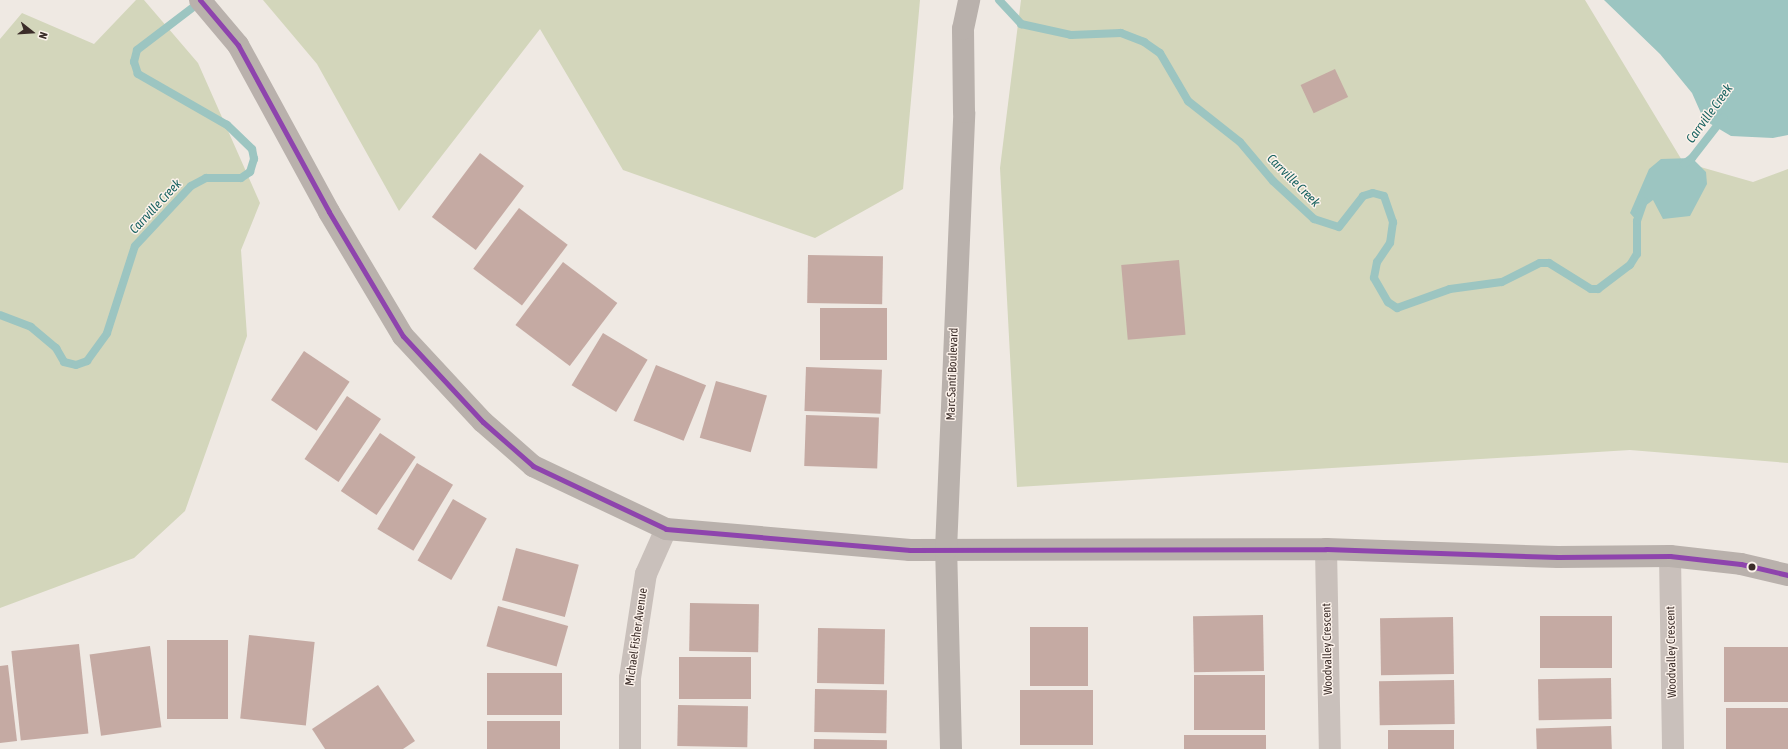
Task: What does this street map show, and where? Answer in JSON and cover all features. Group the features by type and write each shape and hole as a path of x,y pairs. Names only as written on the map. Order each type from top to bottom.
{"street":[{"path":"200,0 238,45 329,212 403,336 483,422 533,466 666,529 871,547 946,550 1326,549 1558,557 1670,556 1741,564 1788,575"},
{"name":"Marc Santi Boulevard","path":"951,749 946,550 964,112 963,29 969,0"},
{"name":"Michael Fisher Avenue","path":"630,749 630,678 646,574 666,529"},
{"name":"Woodvalley Crescent","path":"1326,549 1330,749"},
{"name":"Woodvalley Crescent","path":"1670,556 1673,749"}],"green space":[{"path":"136,0 144,0 198,63 260,203 241,250 247,336 185,511 134,558 0,608 0,39 22,13 94,44"},
{"path":"263,0 920,0 903,189 815,238 623,170 540,29 399,211 317,64"},
{"path":"1021,0 1585,0 1683,162 1753,182 1788,169 1788,463 1630,450 1017,487 1000,168"}],"water":[{"path":"1604,0 1788,0 1788,135 1773,138 1731,136 1704,120 1692,93 1660,54"},
{"path":"1692,158 1706,172 1707,184 1690,216 1663,219 1653,200 1641,209 1637,221 1630,213 1649,169 1661,159"}],"building":[{"path":"1335,69 1348,97 1314,113 1301,85"},
{"path":"480,153 524,186 476,250 432,217"},
{"path":"519,208 568,245 522,305 473,269"},
{"path":"808,255 883,256 882,304 807,303"},
{"path":"1179,260 1186,335 1128,340 1121,265"},
{"path":"563,262 617,303 570,366 515,325"},
{"path":"820,308 887,308 887,360 820,360"},
{"path":"603,333 648,360 616,412 572,385"},
{"path":"304,351 350,382 317,431 271,400"},
{"path":"656,365 706,385 684,441 634,421"},
{"path":"806,367 882,370 880,414 804,411"},
{"path":"716,381 767,396 751,452 700,438"},
{"path":"347,396 381,419 338,482 305,459"},
{"path":"806,415 879,418 877,469 804,466"},
{"path":"380,433 416,457 377,515 341,491"},
{"path":"417,463 453,485 413,551 377,529"},
{"path":"453,499 487,518 451,580 418,560"},
{"path":"516,548 579,565 565,617 502,600"},
{"path":"690,603 759,604 758,652 689,651"},
{"path":"498,606 568,626 557,666 486,646"},
{"path":"1263,615 1264,671 1194,672 1193,616"},
{"path":"1540,616 1612,616 1612,668 1540,668"},
{"path":"1453,617 1454,674 1381,675 1380,618"},
{"path":"1030,627 1088,627 1088,686 1030,686"},
{"path":"818,628 885,629 884,684 817,683"},
{"path":"249,635 315,642 306,725 240,719"},
{"path":"167,640 228,640 228,719 167,719"},
{"path":"79,644 88,734 21,741 11,651"},
{"path":"150,646 161,727 101,736 90,654"},
{"path":"1724,647 1788,647 1788,702 1724,702"},
{"path":"679,657 751,657 751,699 679,699"},
{"path":"8,665 17,741 0,743 0,666"},
{"path":"487,673 562,673 562,715 487,715"},
{"path":"1194,675 1265,675 1265,730 1194,730"},
{"path":"1611,678 1612,719 1539,720 1538,679"},
{"path":"1454,680 1455,724 1380,725 1379,681"},
{"path":"378,685 415,741 403,749 325,749 312,729"},
{"path":"815,689 887,690 886,733 814,732"},
{"path":"1020,690 1093,690 1093,745 1020,745"},
{"path":"678,705 748,706 747,747 677,746"},
{"path":"1726,708 1788,708 1788,749 1726,749"},
{"path":"487,721 560,721 560,749 487,749"},
{"path":"1611,726 1612,749 1537,749 1536,729"},
{"path":"1388,730 1454,730 1454,749 1388,749"},
{"path":"1184,735 1266,735 1266,749 1184,749"},
{"path":"814,739 887,740 887,749 814,749"}],"waterway":[{"name":"Carrville Creek","path":"999,0 1021,24 1071,35 1121,33 1144,42 1160,53 1188,101 1240,142 1273,181 1314,219 1339,227 1363,196 1373,193 1384,196 1393,222 1390,243 1377,262 1374,278 1388,302 1397,308 1450,289 1502,282 1540,263 1549,263 1591,289 1598,289 1630,265 1637,254 1637,221 1644,201"},
{"name":"Carrville Creek","path":"0,315 31,327 56,348 64,362 76,365 87,361 107,333 135,246 191,186 206,178 241,178 250,172 254,159 252,149 227,125 138,74 134,62 137,50 200,2"},
{"name":"Carrville Creek","path":"1684,164 1692,158 1723,118"}],"transit line":[{"path":"200,0 238,45 329,212 403,336 483,422 533,466 666,529 910,550 1326,549 1558,557 1670,556 1741,564 1788,575"}]}
